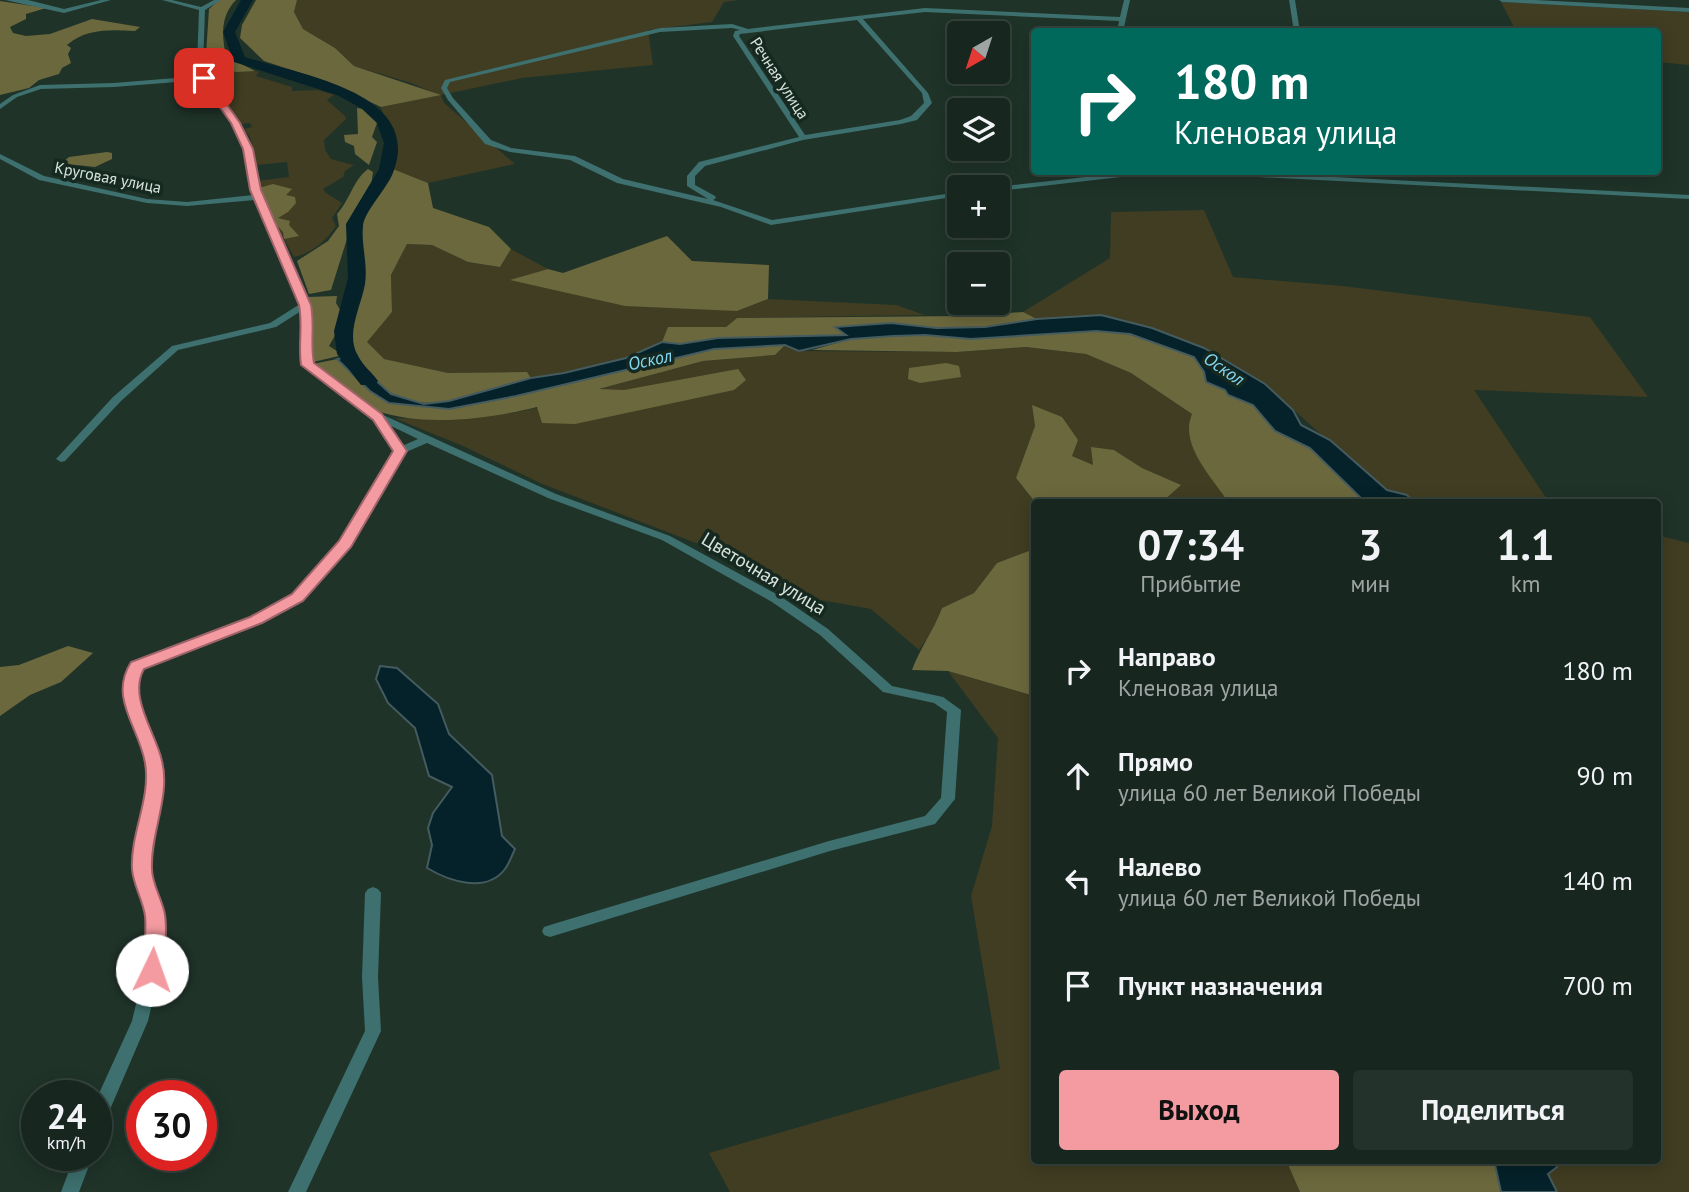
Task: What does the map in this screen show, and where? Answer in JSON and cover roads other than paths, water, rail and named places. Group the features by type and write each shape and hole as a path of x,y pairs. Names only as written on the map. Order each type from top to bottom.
{"street":[{"path":"8,0 64,10 108,0"},
{"path":"164,0 202,9 218,0"},
{"path":"1121,28 1127,0"},
{"path":"1292,0 1296,28"},
{"path":"1502,0 1689,10"},
{"path":"202,9 204,16 200,66 204,78 236,123 248,149 258,197 305,305 309,324 304,344 308,365 378,417 400,451"},
{"path":"947,196 771,223 724,205 620,181 572,158 510,150 488,142 450,99 444,88 447,81 660,30 732,26 741,30 925,10 1122,19"},
{"path":"724,205 691,186 691,176 702,164 803,138 901,122 914,118 928,103 925,93 859,18"},
{"name":"Речная улица","path":"741,30 736,36 803,138"},
{"path":"0,107 15,96 40,87 204,78"},
{"name":"Круговая улица","path":"0,156 43,178 147,201 187,204 258,197"},
{"path":"1010,187 1100,175"},
{"path":"1260,175 1689,197"},
{"path":"61,459 117,399 175,348 273,325 305,305"},
{"name":"Цветочная улица","path":"378,417 552,496 666,538 776,599 824,632 888,689 938,700 954,710 948,799 930,820 829,846 550,931"},
{"path":"112,1085 140,1021 152,970 155,916 142,870 145,831 153,796 154,763 136,715 130,679 137,665 256,620 297,598 346,544 400,451 427,439"},
{"path":"297,1192 373,1031 370,977 373,894"},
{"path":"70,1192 78,1171"}],"water":[{"path":"1101,315 1152,328 1204,348 1265,384 1293,410 1301,425 1330,440 1387,490 1407,495 1411,499 1362,499 1310,448 1275,431 1253,405 1206,382 1204,372 1194,357 1130,334 1096,331 971,339 925,335 893,336 851,339 799,351 785,345 714,349 516,396 449,409 389,403 370,391 337,359 357,355 364,370 391,394 424,404 449,401 531,378 626,358 662,342 680,344 718,338 846,335 835,327 891,323 937,328 985,327 1037,319"},
{"path":"380,666 397,668 438,704 449,734 492,775 502,836 515,849 506,867 497,877 478,883 467,883 427,868 432,845 428,828 433,813 452,787 429,776 415,728 388,703 376,679"},
{"path":"1495,1164 1557,1164 1548,1174 1557,1192 1501,1192"}],"waterway":[{"name":"Оскол","path":"247,0 229,32 239,59 342,92 366,105 384,122 392,143 384,176 354,224 357,278 343,331 346,354 368,381"}]}
